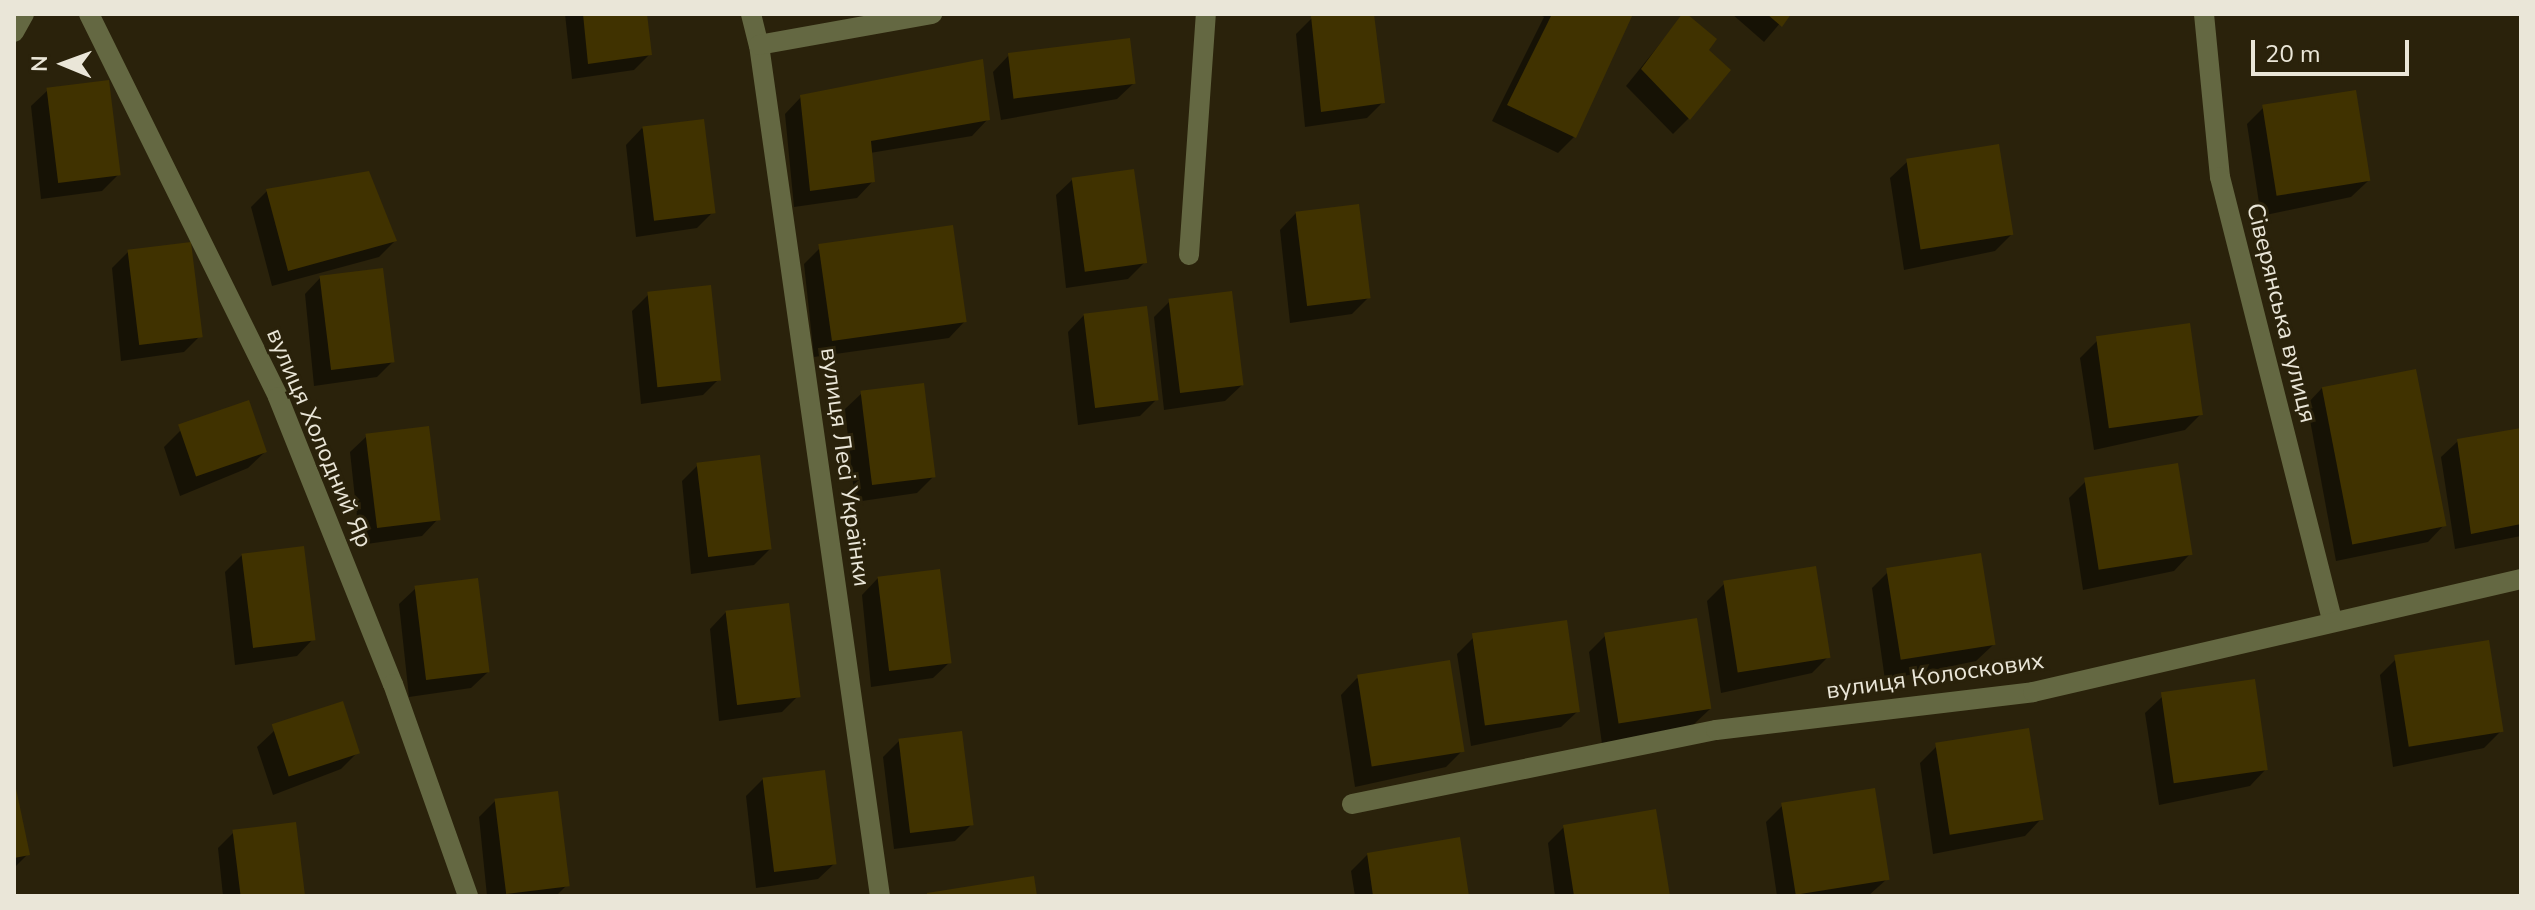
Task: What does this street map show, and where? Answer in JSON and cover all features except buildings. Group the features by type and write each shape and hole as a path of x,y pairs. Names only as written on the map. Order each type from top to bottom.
{"street":[{"path":"14,32 24,14"},
{"name":"вулиця Холодний Яр","path":"89,14 278,397 393,684 468,896"},
{"name":"вулиця Лесі Українки","path":"751,14 759,45 880,896"},
{"path":"759,45 932,14"},
{"path":"1189,255 1206,14"},
{"name":"Сіверянська вулиця","path":"2204,14 2220,177 2332,620"},
{"name":"вулиця Колоскових","path":"1352,804 1716,730 2033,692 2332,620 2521,579"}]}
